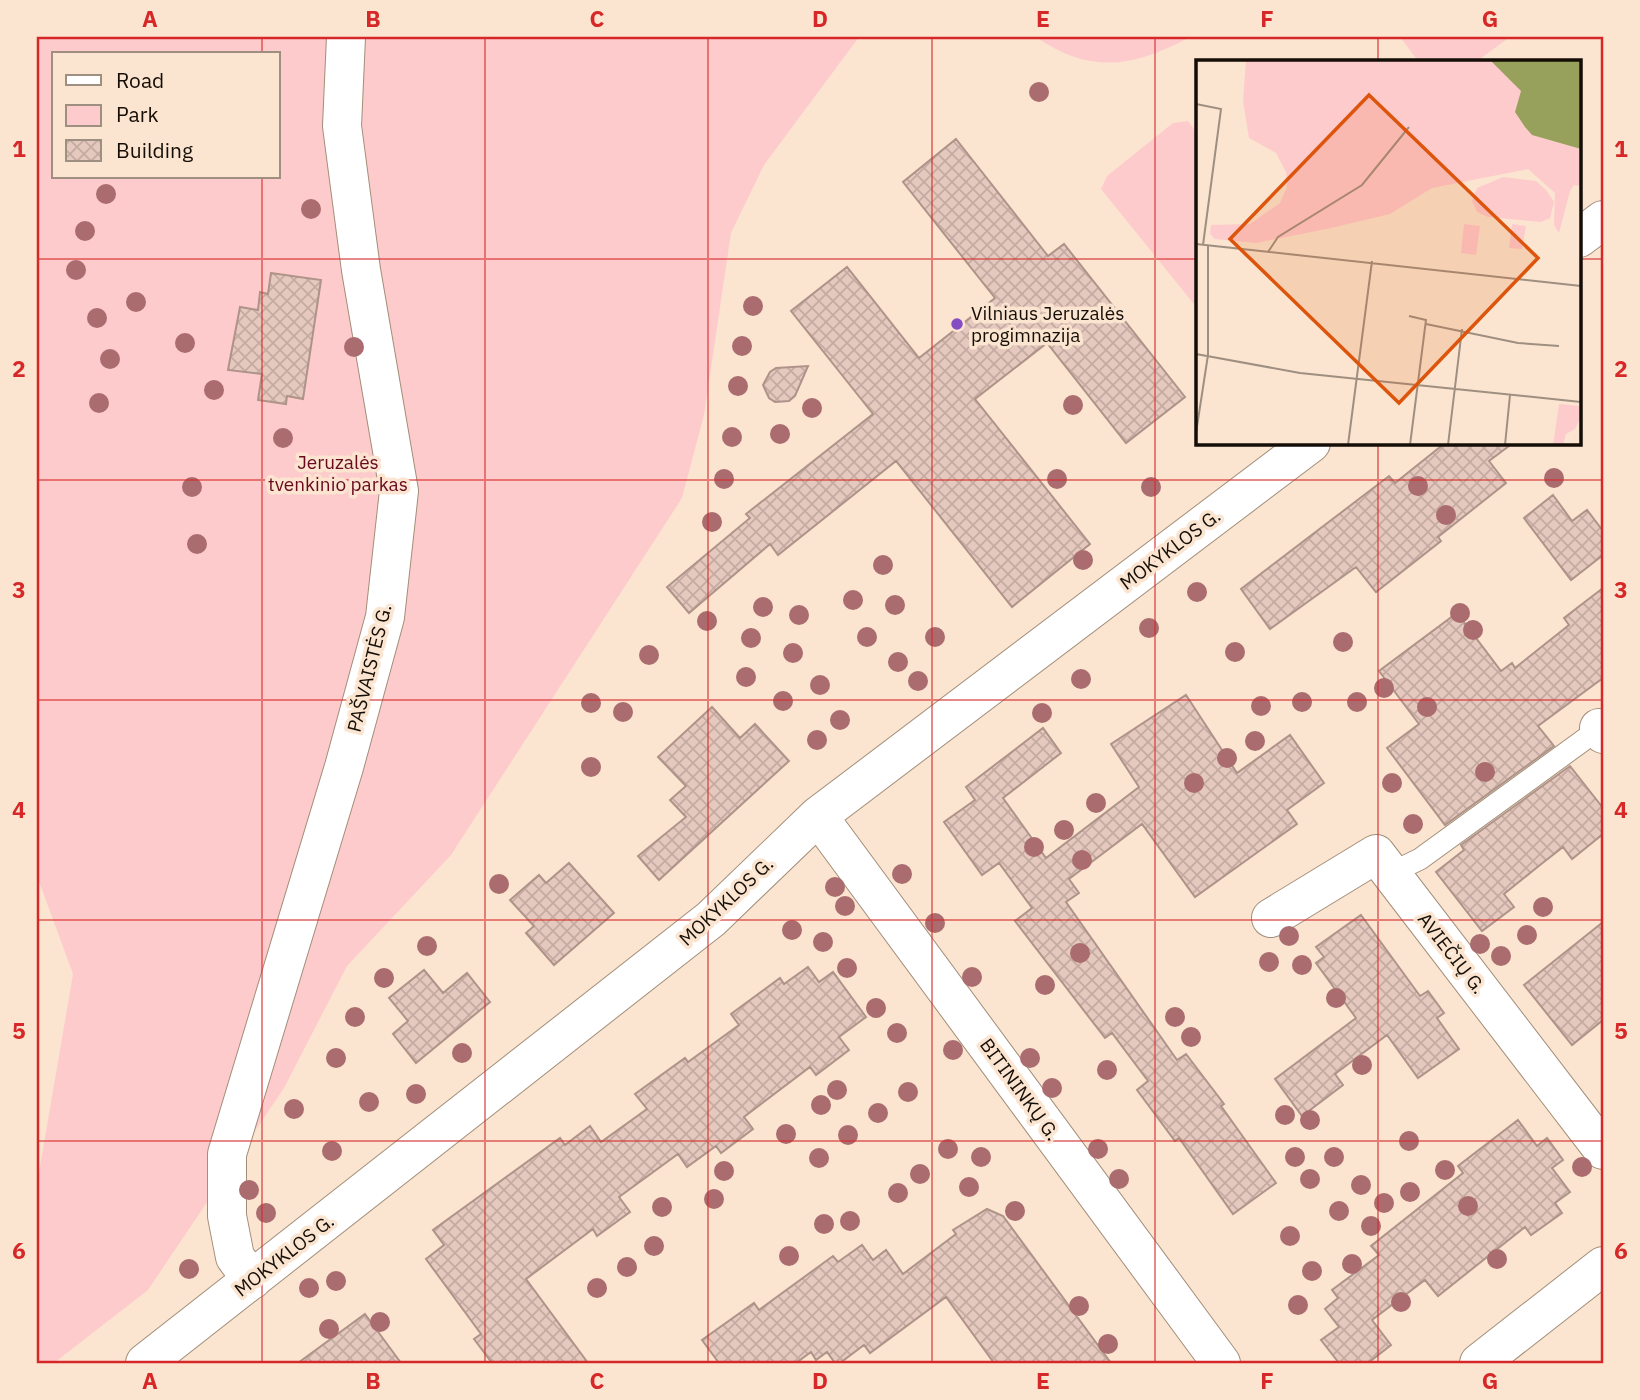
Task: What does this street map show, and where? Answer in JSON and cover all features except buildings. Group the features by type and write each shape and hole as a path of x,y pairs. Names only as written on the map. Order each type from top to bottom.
{"street":[{"name":"PAŠVAISTĖS G.","path":"251,1280 235,1257 227,1216 227,1154 336,794 385,617 399,491 360,270 342,127 346,37"},
{"path":"1580,237 1603,220"},
{"name":"MOKYKLOS G.","path":"145,1363 711,919 818,816 1310,444"},
{"name":"BITININKŲ G.","path":"818,816 1220,1363"},
{"name":"AVIEČIŲ G.","path":"1271,918 1376,854 1603,1150"},
{"path":"1479,1363 1603,1266"}],"lane":[{"path":"1391,873 1420,859 1602,729"}],"green space":[{"name":"Jeruzalės tvenkinio parkas","path":"37,37 859,37 764,165 731,233 704,415 682,498 451,855 347,966 284,1088 148,1290 54,1363 37,1363 37,1184 73,974 37,876"},
{"path":"1036,37 1190,37 1150,55 1131,60 1094,62 1056,49"},
{"path":"1400,37 1510,37 1478,60 1417,60"},
{"path":"1188,121 1196,132 1196,307 1101,189 1107,176 1173,123"}],"place":[{"name":"Vilniaus Jeruzalės progimnazija","path":"957,324"}]}
